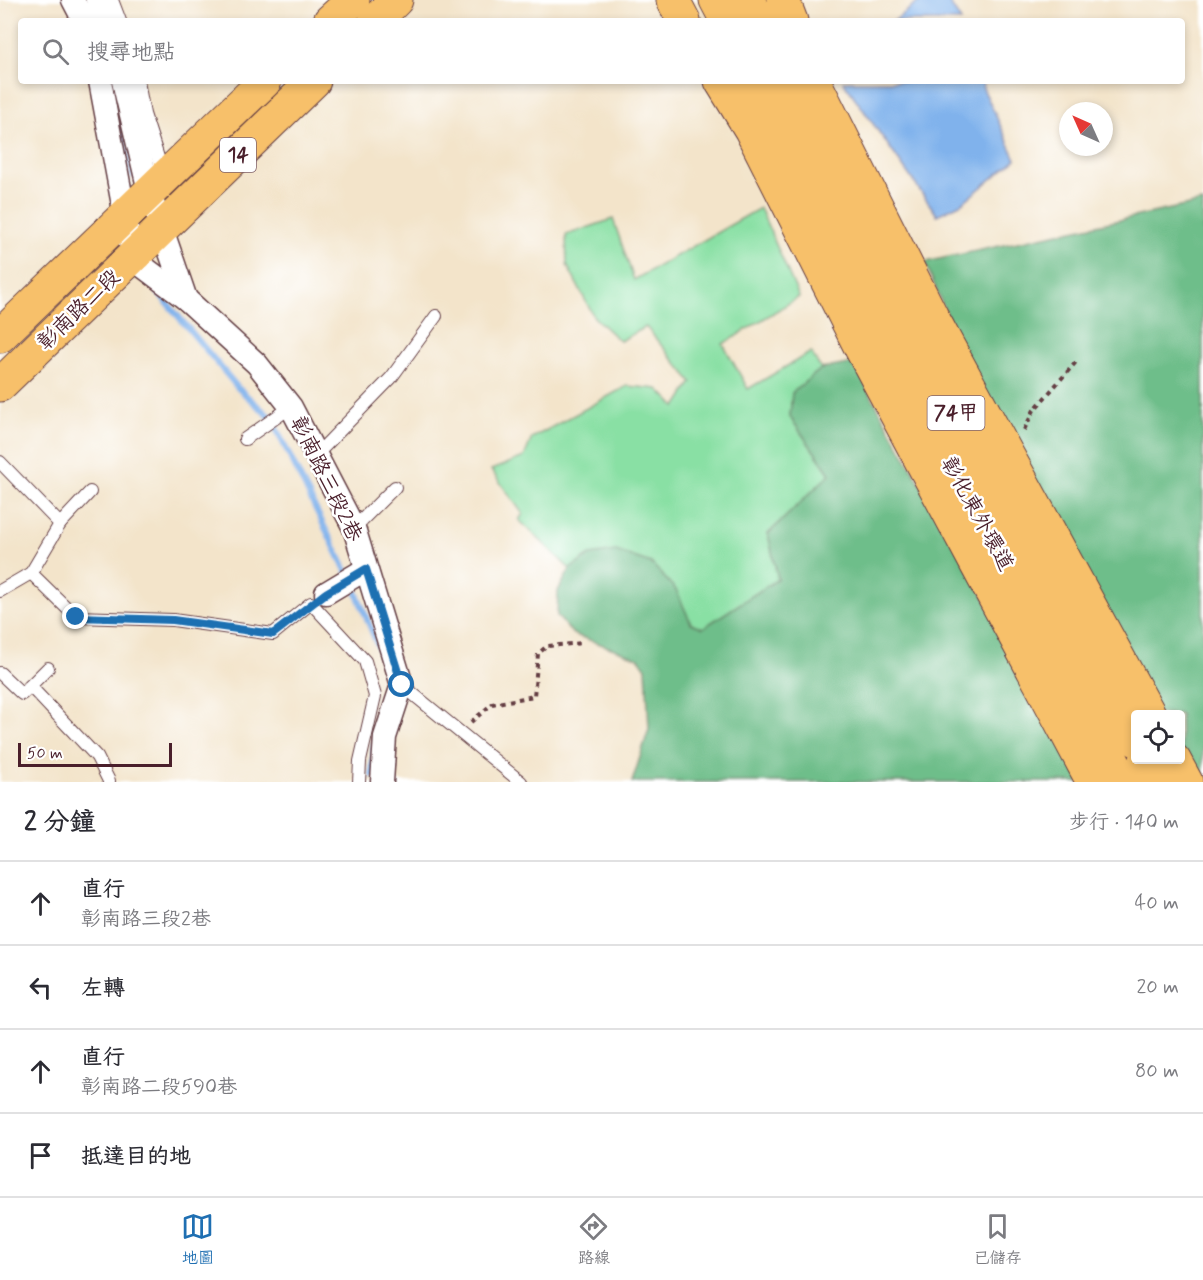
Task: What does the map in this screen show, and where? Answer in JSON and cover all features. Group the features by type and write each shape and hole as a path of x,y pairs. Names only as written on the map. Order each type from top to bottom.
{"main road":[{"path":"333,18 353,0"},
{"path":"378,18 396,0"},
{"path":"673,0 682,18"},
{"path":"716,0 725,18"},
{"path":"748,0 757,18"},
{"path":"783,0 790,18"},
{"name":"14","path":"133,259 166,198 262,84"},
{"name":"14","path":"123,216 166,198 310,84"},
{"name":"彰化東外環道","path":"789,84 910,328 1131,731"},
{"name":"74甲","path":"816,84 932,317 1009,463 1147,710"},
{"name":"彰化東外環道","path":"737,88 885,342 1124,782"},
{"name":"74甲","path":"737,88 943,500 1093,782"},
{"name":"彰南路二段","path":"0,336 123,216"},
{"name":"彰南路二段","path":"0,385 133,259"},
{"path":"1149,764 1159,782"},
{"path":"1177,764 1186,782"}],"street":[{"path":"73,0 82,18"},
{"path":"96,0 103,18"},
{"path":"101,84 123,216 133,259"},
{"name":"彰南路三段2巷","path":"124,84 166,198 186,299"},
{"name":"彰南路三段2巷","path":"133,259 186,299 257,364 291,407 354,528 402,685"},
{"path":"319,598 366,569"},
{"path":"382,782 385,737 402,685"}],"lane":[{"path":"112,0 119,18"},
{"path":"139,84 166,198"},
{"path":"315,456 390,378 436,316"},
{"path":"245,439 291,407"},
{"path":"0,462 60,524"},
{"path":"354,528 395,487"},
{"path":"0,591 31,573 60,524 90,492"},
{"path":"31,573 76,617 173,620 273,634 319,598 365,661 375,696 360,761 359,782"},
{"path":"0,673 22,694 48,668"},
{"path":"402,685 521,782"},
{"path":"30,686 97,757 109,781"}],"path":[{"path":"1009,463 1034,410 1076,362"},
{"path":"459,732 492,704 534,696 534,673 538,654 547,646 584,643"}],"green space":[{"path":"1203,202 1203,782 1196,782 1185,764 1185,710 1152,710 988,416 925,262"},
{"path":"760,208 799,297 723,344 748,389 811,352 821,369 792,393 790,417 830,474 768,534 778,579 703,628 691,624 676,590 590,555 570,569 519,520 523,514 491,470 524,457 532,438 627,386 658,389 676,407 692,382 646,327 620,341 594,317 567,265 566,235 613,219 634,280"},
{"path":"853,363 1087,782 632,782 649,729 646,668 639,658 573,634 557,616 558,591 570,569 590,555 616,551 651,563 676,590 691,623 703,628 778,579 768,534 830,474 790,417 792,393 821,369"}],"water":[{"path":"921,0 948,0 959,18 898,18"},
{"path":"845,84 983,84 1016,159 962,203 937,215"}],"waterway":[{"path":"114,97 132,175"},
{"path":"158,292 238,388 271,418 355,589 383,659"},
{"path":"381,716 389,674"},
{"path":"372,775 374,744"}],"route":[{"path":"76,617 173,620 273,634 311,603 366,569 402,685"}]}
